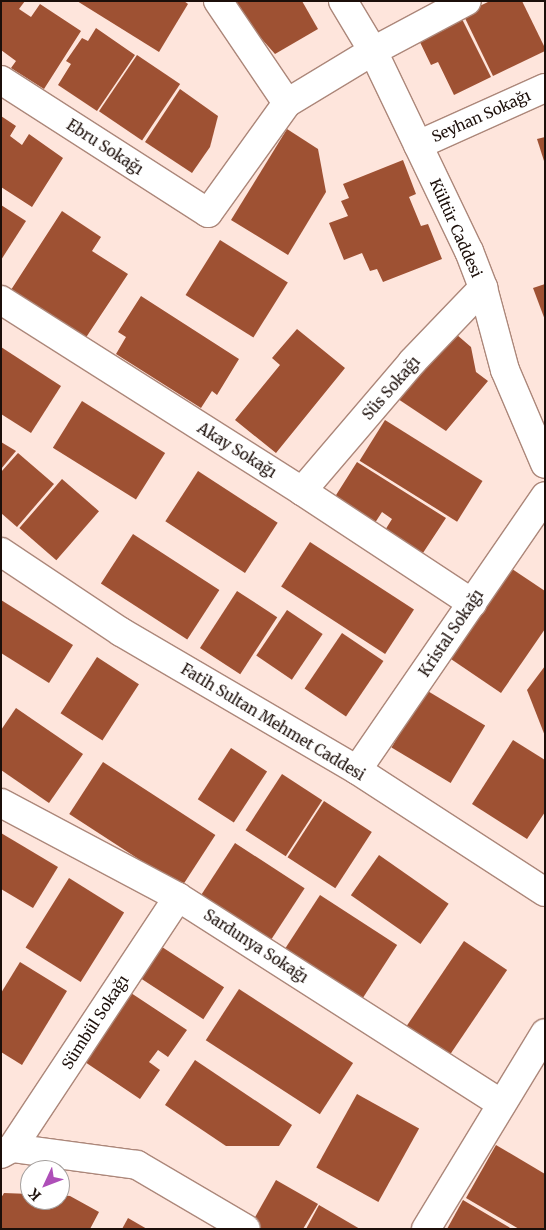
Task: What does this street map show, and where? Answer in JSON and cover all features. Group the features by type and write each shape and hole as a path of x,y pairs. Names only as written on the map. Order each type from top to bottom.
{"street":[{"path":"218,1 287,103 373,51 467,1"},
{"name":"Kültür Caddesi","path":"343,1 373,51 469,251 483,288 505,370 545,464"},
{"name":"Ebru Sokağı","path":"1,80 208,213 287,103"},
{"name":"Seyhan Sokağı","path":"418,145 545,88"},
{"name":"Süs Sokağı","path":"302,491 412,362 483,288"},
{"name":"Akay Sokağı","path":"1,300 302,491 472,603"},
{"name":"Kristal Sokağı","path":"357,770 545,496"},
{"name":"Fatih Sultan Mehmet Caddesi","path":"1,552 121,632 357,770 545,892"},
{"name":"Sardunya Sokağı","path":"1,803 178,897 502,1104"},
{"name":"Sümbül Sokağı","path":"7,1151 178,897"},
{"path":"426,1229 545,1033"},
{"path":"7,1151 137,1165 246,1229"}],"building":[{"path":"1,1 25,1 19,9 31,17 40,4 81,31 44,89 11,68 16,61 1,50"},
{"path":"77,1 184,1 188,4 159,52"},
{"path":"228,1 302,1 318,29 275,54"},
{"path":"490,1 522,1 545,48 545,51 493,76 463,14"},
{"path":"460,15 491,77 454,95 438,62 431,65 417,36"},
{"path":"96,28 135,55 97,111 58,85 71,64 66,61 82,38 88,41"},
{"path":"137,55 180,84 142,140 99,111"},
{"path":"180,89 218,116 210,147 192,173 145,142"},
{"path":"1,116 16,126 10,136 22,145 29,134 63,158 32,207 1,187"},
{"path":"287,129 318,149 326,192 288,255 231,220"},
{"path":"545,137 545,161 544,161 537,139"},
{"path":"403,160 416,194 409,197 421,226 428,224 442,259 383,282 377,269 370,271 362,253 344,260 329,223 348,216 341,201 349,198 343,184"},
{"path":"1,205 26,221 1,260"},
{"path":"62,211 101,237 92,251 128,274 83,342 9,293"},
{"path":"220,240 288,282 253,338 186,295"},
{"path":"545,284 545,320 533,288"},
{"path":"141,296 239,359 217,395 212,391 201,408 116,354 126,337 118,332"},
{"path":"449,328 471,347 476,372 488,381 446,431 392,395"},
{"path":"297,329 345,368 276,453 235,420 280,365 272,358"},
{"path":"1,347 61,386 31,433 1,414"},
{"path":"82,401 165,453 136,500 53,448"},
{"path":"385,420 483,481 457,522 360,461"},
{"path":"1,442 16,451 1,469"},
{"path":"18,453 54,484 17,527 1,513 1,472"},
{"path":"357,462 446,518 419,559 382,535 392,519 382,512 371,529 331,503"},
{"path":"198,471 278,523 245,573 165,521"},
{"path":"62,479 99,511 56,560 19,528"},
{"path":"133,534 219,590 187,640 101,583"},
{"path":"310,542 414,610 385,654 281,586"},
{"path":"506,565 545,591 545,629 501,693 445,655"},
{"path":"237,591 277,617 240,674 200,648"},
{"path":"1,600 73,645 49,683 1,653"},
{"path":"287,610 323,634 292,680 256,656"},
{"path":"342,633 383,661 346,717 305,689"},
{"path":"97,657 139,684 102,740 61,713"},
{"path":"545,666 545,736 527,690"},
{"path":"426,690 485,726 451,783 391,747"},
{"path":"16,708 83,754 49,803 1,770 1,730"},
{"path":"513,740 545,760 545,812 527,839 472,804"},
{"path":"231,748 267,771 234,823 198,799"},
{"path":"103,762 215,835 182,887 69,814"},
{"path":"282,774 322,800 286,856 246,830"},
{"path":"324,801 372,832 335,888 288,857"},
{"path":"1,833 58,867 33,908 1,889"},
{"path":"235,843 305,888 267,946 197,901"},
{"path":"379,855 449,904 421,944 351,895"},
{"path":"69,878 124,912 81,982 26,948"},
{"path":"320,895 397,945 361,1000 284,950"},
{"path":"464,941 507,970 447,1060 404,1031"},
{"path":"162,947 224,987 203,1019 141,979"},
{"path":"20,962 67,991 22,1065 1,1052 1,993"},
{"path":"239,989 353,1063 320,1114 206,1040"},
{"path":"131,993 187,1030 168,1057 158,1050 149,1062 160,1070 140,1099 85,1062"},
{"path":"195,1060 292,1125 279,1146 226,1146 165,1105"},
{"path":"357,1094 419,1128 378,1202 316,1167"},
{"path":"496,1145 545,1174 545,1229 519,1229 466,1198"},
{"path":"276,1180 318,1204 303,1229 255,1229 250,1226"},
{"path":"4,1193 20,1194 20,1210 70,1210 70,1196 99,1212 90,1229 1,1229 1,1198"},
{"path":"463,1200 512,1229 447,1229"},
{"path":"319,1205 360,1229 306,1229"},
{"path":"128,1218 147,1229 122,1229"}]}
